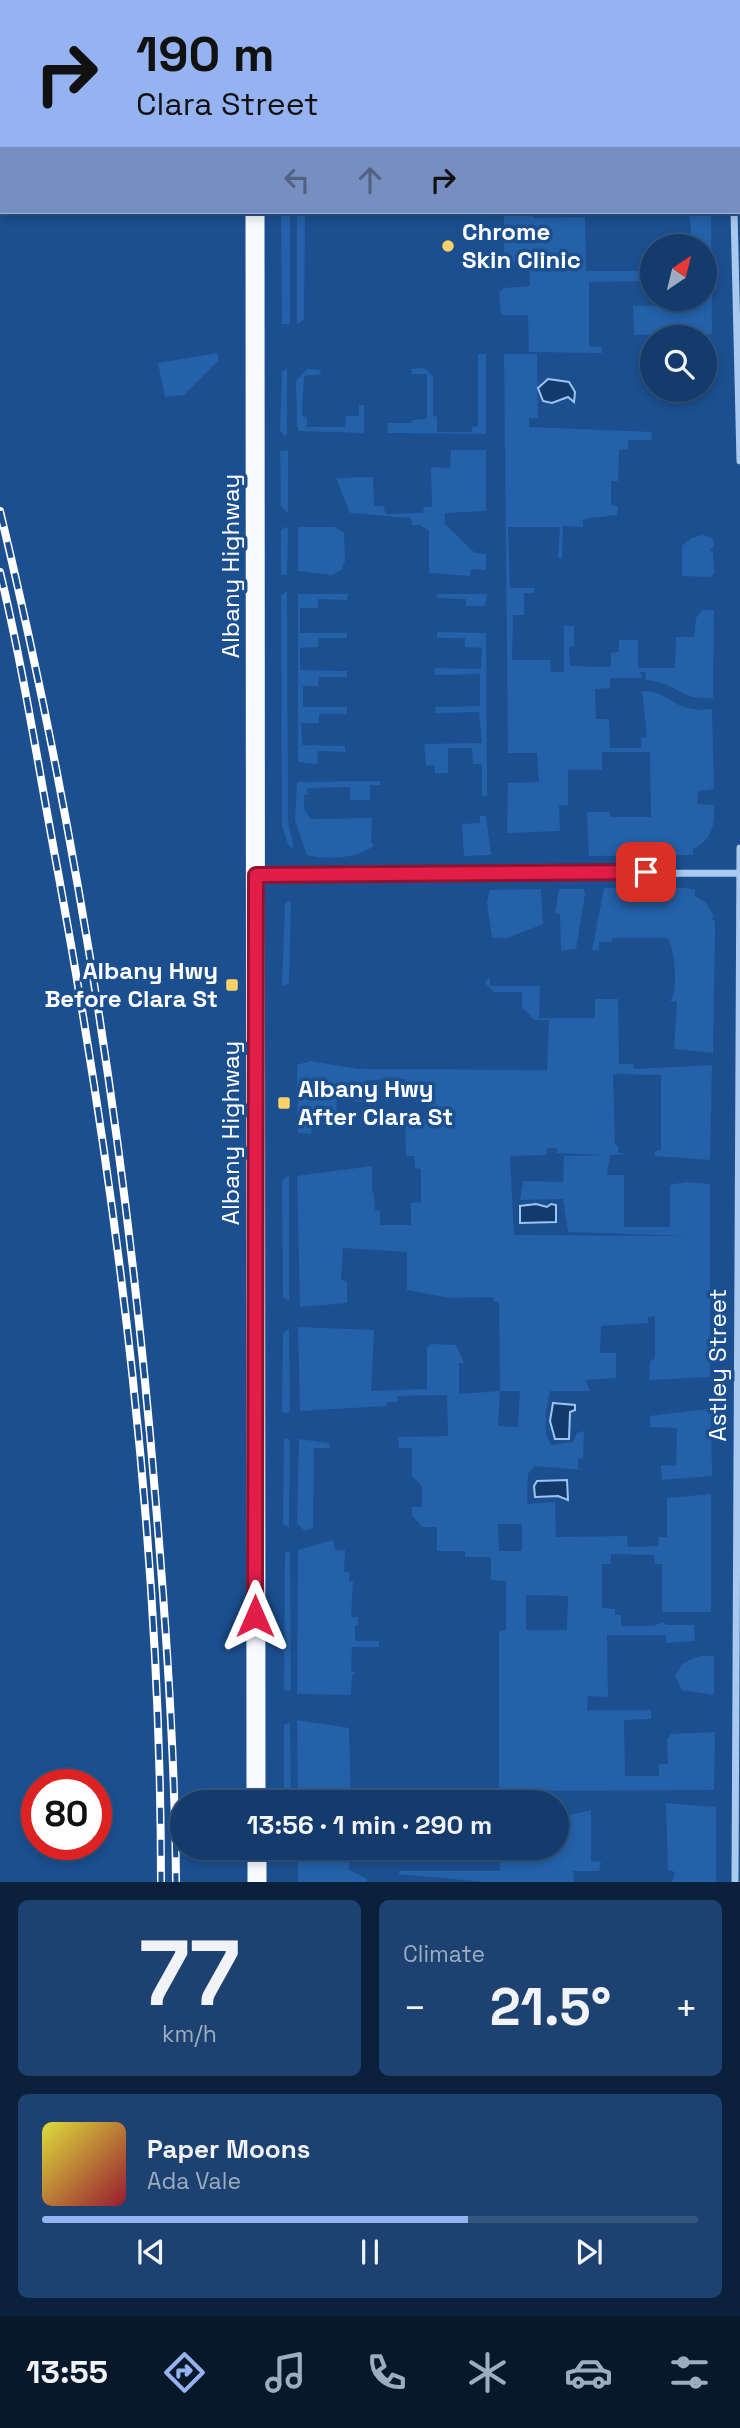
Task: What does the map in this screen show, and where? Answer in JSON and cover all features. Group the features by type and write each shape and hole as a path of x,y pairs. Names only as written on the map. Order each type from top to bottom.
{"highway":[{"name":"Albany Highway","path":"255,214 256,1790"},
{"path":"257,1860 257,1882"}],"street":[{"path":"734,214 740,461"},
{"name":"Astley Street","path":"735,1882 740,848"},
{"path":"256,875 740,873"}],"shaded area":[{"path":"281,214 290,214 290,324 282,324"},
{"path":"297,214 305,214 304,320 297,324"},
{"path":"504,214 533,214 534,218 585,217 586,271 640,271 640,281 589,282 589,346 602,347 602,353 529,352 528,315 501,315 499,293 504,288 530,286 529,262 504,262"},
{"path":"689,214 711,214 711,234 692,234"},
{"path":"633,306 640,306 640,312 712,312 712,325 640,325 640,335 634,335"},
{"path":"218,353 218,361 184,395 165,397 158,363"},
{"path":"478,354 486,354 486,434 387,433 388,423 411,423 412,420 427,419 427,374 412,374 411,369 424,368 433,376 433,417 437,416 437,432 472,432 472,427 478,426"},
{"path":"504,354 537,354 538,418 529,418 529,427 652,432 651,440 628,440 628,449 619,450 618,481 611,481 611,505 618,506 617,515 583,519 583,527 563,526 562,559 558,558 560,527 508,527 510,588 534,588 534,593 524,593 524,615 513,615 512,660 550,660 551,672 564,672 564,626 574,626 574,646 569,647 570,666 611,667 611,653 619,652 619,640 638,640 638,668 675,668 676,637 694,637 696,618 702,610 714,610 713,698 693,697 665,684 646,680 645,672 640,672 642,678 610,678 610,688 595,689 596,719 609,719 610,748 641,748 641,738 647,737 642,691 661,695 681,706 699,710 712,709 714,789 698,791 697,804 714,805 714,819 711,832 693,849 693,855 589,856 587,812 610,812 610,817 651,817 650,752 602,752 602,770 568,770 568,805 559,806 560,831 507,833 508,783 539,782 537,753 508,753"},
{"path":"287,369 287,435 284,436 280,430 282,371"},
{"path":"307,369 320,370 321,374 304,376 302,416 307,417 307,427 345,427 346,416 359,416 359,405 364,405 364,433 299,431 296,381"},
{"path":"548,379 569,382 575,392 574,402 568,397 552,403 543,401 538,388"},
{"path":"288,450 288,513 281,506 280,451"},
{"path":"451,450 486,450 486,511 445,513 445,524 475,553 486,554 486,570 471,569 470,576 429,573 429,531 420,525 412,525 411,518 350,513 336,478 373,477 374,506 383,506 386,514 423,513 424,507 432,507 431,467 450,468"},
{"path":"298,527 334,527 344,532 345,561 341,570 332,575 298,571"},
{"path":"288,528 287,575 281,575 281,530"},
{"path":"702,535 713,538 714,546 710,550 713,552 714,574 710,577 682,576 682,546 691,538"},
{"path":"287,591 288,822 294,850 288,844 282,826 281,595"},
{"path":"298,594 348,594 347,600 318,599 318,608 300,608 300,633 347,633 347,638 319,638 318,647 300,648 300,670 347,671 347,677 319,677 318,686 303,686 303,707 347,707 347,714 319,714 319,723 301,723 302,745 345,746 345,752 318,751 317,764 298,762"},
{"path":"437,594 487,594 485,606 466,606 466,599 436,598"},
{"path":"437,632 486,633 487,796 482,796 482,764 473,764 472,748 448,748 448,773 435,773 435,765 426,766 424,744 482,743 479,712 435,713 436,707 480,706 480,674 435,675 435,668 481,669 482,648 465,647 465,638 437,638"},
{"path":"380,781 380,785 370,785 370,800 350,800 350,787 307,788 304,809 311,819 372,818 371,842 374,845 352,856 324,858 307,855 295,820 297,782"},
{"path":"480,816 486,816 491,855 464,856 462,824 480,823"},
{"path":"604,888 685,888 695,890 695,896 706,903 714,917 711,918 715,921 713,1053 674,1049 677,1002 670,1001 673,997 675,971 667,938 612,938 612,942 599,942 599,950 592,950"},
{"path":"541,889 543,924 508,938 492,938 487,902 490,890"},
{"path":"559,889 584,889 576,949 561,951 560,914 555,913"},
{"path":"291,900 289,983 282,986 285,904"},
{"path":"490,977 490,986 540,986 539,1018 595,1018 595,999 618,999 619,1064 633,1064 634,1069 712,1065 710,1160 655,1156 655,1151 661,1150 661,1075 613,1074 615,1145 618,1146 618,1153 630,1154 610,1155 607,1175 624,1175 624,1227 670,1227 670,1185 686,1182 710,1184 710,1377 649,1380 650,1362 655,1358 655,1316 648,1317 648,1323 601,1326 600,1353 616,1353 616,1378 586,1380 590,1391 550,1391 546,1433 551,1445 573,1442 577,1433 584,1431 583,1458 578,1459 578,1469 622,1473 534,1466 528,1474 527,1504 555,1502 556,1537 627,1536 628,1547 658,1546 659,1537 667,1537 667,1498 711,1494 711,1612 662,1612 662,1564 655,1564 654,1555 611,1554 611,1564 602,1564 602,1608 615,1609 615,1615 621,1615 621,1626 653,1626 664,1622 666,1625 694,1625 695,1641 666,1643 666,1635 607,1635 608,1697 588,1696 587,1710 651,1710 651,1719 624,1720 625,1776 659,1776 659,1764 668,1764 667,1739 671,1734 715,1732 714,1790 499,1790 499,1631 506,1630 506,1581 491,1580 491,1557 465,1557 465,1551 437,1551 437,1527 422,1527 412,1515 412,1507 422,1507 422,1486 412,1476 412,1448 399,1448 398,1437 448,1436 447,1395 397,1396 397,1402 387,1402 387,1406 300,1411 298,1327 374,1330 371,1391 427,1389 427,1348 431,1344 456,1345 464,1363 459,1363 459,1394 500,1391 499,1302 494,1302 493,1297 449,1298 407,1290 407,1252 343,1248 341,1280 347,1281 347,1303 300,1307 297,1176 372,1166 372,1193 375,1210 380,1211 380,1225 411,1225 411,1203 421,1202 421,1169 415,1168 414,1156 406,1156 405,1120 429,1119 428,1102 417,1102 416,1084 405,1084 405,1079 366,1080 366,1103 337,1098 336,1118 313,1119 311,1134 298,1133 297,1065 310,1061 358,1069 547,1070 549,1020 534,1020 522,1007 522,992 494,992 485,983","holes":["547,1148 557,1148 557,1153 603,1155 564,1156 563,1182 523,1181 520,1200 563,1199 568,1232 691,1236 514,1235 510,1156 547,1155","500,1391 520,1391 518,1427 498,1426","498,1524 522,1524 522,1551 499,1551","526,1595 568,1596 567,1630 526,1630"]},
{"path":"289,1175 289,1301 283,1297 282,1181"},
{"path":"536,1204 547,1207 556,1205 556,1222 520,1223 520,1206"},
{"path":"289,1329 290,1410 287,1413 282,1412 283,1333"},
{"path":"553,1403 575,1405 575,1410 570,1412 569,1439 555,1439 550,1421"},
{"path":"711,1410 712,1476 662,1480 661,1465 676,1466 677,1428 650,1427 650,1416"},
{"path":"286,1438 290,1440 289,1527 283,1525"},
{"path":"299,1439 329,1443 330,1448 314,1448 313,1528 305,1531 297,1523"},
{"path":"567,1480 568,1500 558,1496 535,1497 534,1486 537,1481"},
{"path":"333,1540 335,1550 345,1550 344,1572 349,1572 349,1581 353,1581 351,1617 358,1617 355,1641 379,1641 379,1647 352,1647 351,1671 356,1672 352,1676 351,1695 297,1694 298,1550"},
{"path":"290,1551 291,1691 284,1690 285,1553"},
{"path":"700,1656 714,1656 714,1695 682,1690 675,1676 683,1663"},
{"path":"297,1720 349,1728 351,1790 298,1790"},
{"path":"290,1722 291,1790 284,1790 284,1725"},
{"path":"666,1803 716,1807 716,1882 672,1882 675,1872 668,1870"},
{"path":"591,1810 591,1861 601,1862 599,1871 573,1871 574,1882 484,1882 399,1874 399,1871 500,1871 500,1860 569,1860 569,1815"},
{"path":"298,1860 349,1860 349,1870 367,1879 367,1882 298,1882"}],"railway":[{"path":"0,511 28,632 76,876 115,1122 144,1369 159,1541 172,1736 176,1882"},
{"path":"0,572 24,684 80,997 117,1248 144,1501 153,1628 161,1882"}],"place":[{"name":"Chrome Skin Clinic","path":"448,246"},
{"name":"Albany Hwy Before Clara St","path":"232,985"},
{"name":"Albany Hwy After Clara St","path":"284,1103"}],"route":[{"path":"255,1616 256,875 646,872"}]}
